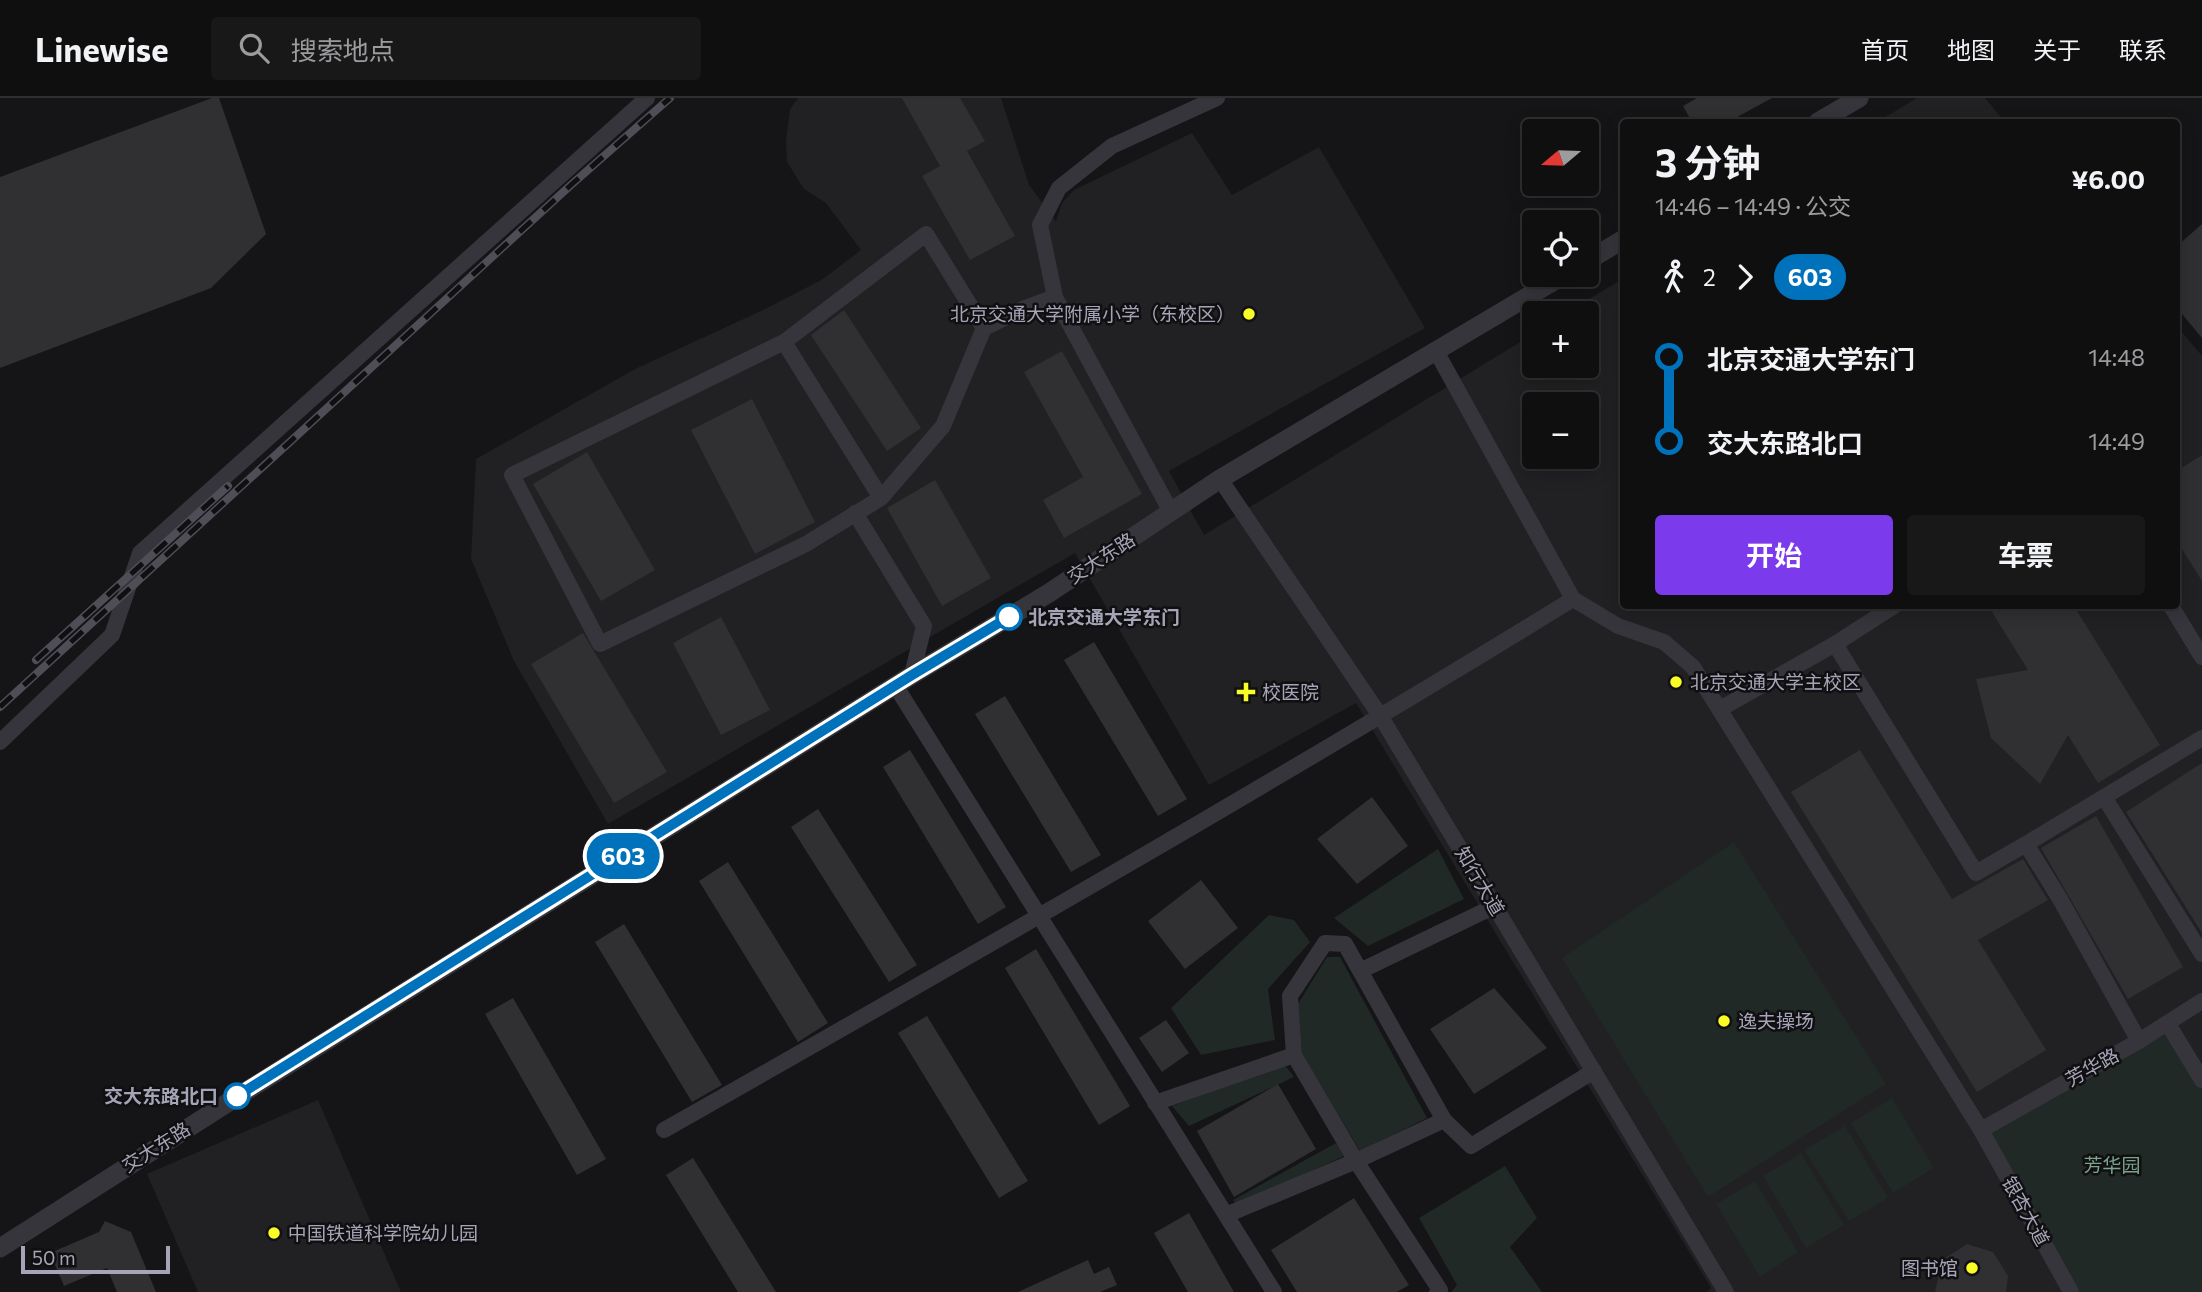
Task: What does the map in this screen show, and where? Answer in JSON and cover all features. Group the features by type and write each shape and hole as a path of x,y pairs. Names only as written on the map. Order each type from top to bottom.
{"street":[{"path":"0,742 112,635 140,553 647,98"},
{"path":"1171,512 1055,297 1040,225 1059,188 1112,146 1217,98"},
{"path":"1823,119 1859,98"},
{"path":"984,328 926,234 785,342 512,475 600,644 806,544 881,498 943,426 984,328 1055,297"},
{"path":"1599,254 1620,241"},
{"name":"交大东路","path":"0,1248 188,1127 895,685 1049,593 1220,479 1544,287"},
{"path":"785,342 881,498"},
{"path":"664,1130 1039,918 1381,717 1573,599 1436,351"},
{"name":"知行大道","path":"1220,479 1381,717 1723,1291"},
{"path":"855,513 924,626 912,675"},
{"name":"银杏大道","path":"1573,599 1618,626 1664,642 1693,667 1981,1130 2071,1292"},
{"path":"1720,709 1835,644 1889,609"},
{"path":"2173,609 2202,657"},
{"path":"1835,644 1976,873 2202,738"},
{"path":"895,685 1274,1292"},
{"path":"2104,797 2202,954"},
{"path":"2026,844 2060,899 2139,1041"},
{"path":"1360,971 1494,906"},
{"path":"1437,1292 1440,1290 1356,1161 1294,1055 1290,996 1325,943 1345,944 1444,1120 1471,1146 1594,1071"},
{"name":"芳华路","path":"1981,1130 2139,1041 2202,1001"},
{"path":"2168,1024 2202,1080"},
{"path":"1155,1103 1294,1055"},
{"path":"1226,1215 1356,1161 1444,1120"}],"shaded area":[{"name":"北京交通大学主校区","path":"798,98 1001,98 1029,185 1056,221 1062,203 1074,190 1192,133 1232,195 1319,147 1425,328 1169,471 1204,535 1522,341 1522,378 1599,378 1599,301 1586,301 1620,280 1620,609 2180,609 2180,330 2202,356 2202,1292 1706,1292 1711,1288 1356,703 1209,785 1075,553 608,824 514,661 471,559 476,459 635,369 823,279 861,250 826,203 804,189 787,162 786,142 790,109"},
{"path":"1917,98 1985,98 2002,119 1882,119"},
{"name":"中国铁道科学院幼儿园","path":"318,1100 401,1292 198,1292 147,1174"}],"green space":[{"name":"逸夫操场","path":"1734,842 1886,1084 1708,1197 1562,958"},
{"path":"1438,849 1464,899 1368,946 1334,918"},
{"path":"1269,915 1294,920 1310,942 1268,989 1275,1040 1201,1055 1171,1008"},
{"path":"1327,957 1340,957 1427,1118 1360,1151 1302,1054 1298,1004"},
{"name":"芳华园","path":"2173,1031 2202,1080 2202,1292 2079,1292 1988,1126"},
{"path":"1284,1064 1294,1077 1189,1126 1172,1106"},
{"path":"1892,1098 1934,1168 1893,1193 1851,1123"},
{"path":"1845,1126 1888,1198 1849,1221 1804,1150"},
{"path":"1336,1143 1344,1156 1238,1205 1233,1200"},
{"path":"1801,1153 1844,1225 1806,1248 1763,1176"},
{"path":"1505,1166 1537,1218 1510,1247 1542,1292 1451,1292 1457,1285 1419,1218"},
{"path":"1755,1181 1798,1252 1760,1277 1716,1204"}],"building":[{"path":"212,98 219,98 266,234 211,288 0,368 0,177"},
{"path":"902,98 960,98 985,141 967,151 1015,236 970,260 922,176 940,166"},
{"path":"1697,98 1772,98 1734,119 1690,119 1683,106"},
{"path":"2202,224 2202,338 2180,312 2180,243"},
{"path":"844,310 921,428 887,451 811,335"},
{"path":"1062,351 1142,494 1064,538 1043,500 1083,477 1024,372"},
{"path":"752,399 815,522 755,554 691,430"},
{"path":"587,452 655,570 601,601 533,484"},
{"path":"2202,455 2202,581 2180,546 2180,469"},
{"path":"935,480 991,578 942,606 887,508"},
{"path":"1998,609 2076,609 2160,745 2098,783 2068,735 2040,784 1991,738 1976,679 2028,670 1992,612"},
{"path":"721,617 770,710 721,735 673,643"},
{"path":"583,633 667,772 614,803 531,664"},
{"path":"1094,642 1187,799 1158,816 1064,660"},
{"path":"1005,696 1101,855 1071,872 975,714"},
{"path":"910,750 1006,907 978,924 883,767"},
{"path":"1860,750 1952,899 2023,859 2048,900 1978,940 2046,1050 1977,1092 1791,792"},
{"path":"2202,763 2202,933 2126,812"},
{"path":"1372,797 1408,846 1357,884 1317,839"},
{"path":"818,809 917,965 889,982 791,827"},
{"path":"2096,816 2183,967 2128,999 2041,848"},
{"path":"728,862 828,1023 798,1042 699,881"},
{"path":"1201,880 1238,928 1185,969 1148,921"},
{"path":"624,924 722,1085 692,1102 595,942"},
{"path":"1036,949 1130,1106 1099,1125 1005,968"},
{"path":"1494,988 1547,1048 1474,1094 1430,1029"},
{"path":"513,998 606,1159 577,1175 485,1014"},
{"path":"927,1016 1028,1181 999,1198 898,1033"},
{"path":"1166,1020 1189,1053 1162,1072 1139,1038"},
{"path":"1278,1084 1316,1149 1234,1197 1197,1131"},
{"path":"693,1158 776,1292 738,1292 666,1175"},
{"path":"1354,1198 1409,1285 1397,1292 1297,1292 1271,1250"},
{"path":"1189,1213 1234,1292 1188,1292 1154,1233"},
{"path":"105,1221 131,1232 156,1292 117,1292 107,1268 64,1286 50,1253 99,1232"},
{"name":"图书馆","path":"1967,1244 1993,1252 2008,1276 2006,1292 1935,1292 1942,1260"},
{"path":"1088,1260 1094,1274 1109,1267 1117,1285 1100,1292 1018,1292"}],"railway":[{"path":"0,707 572,184 670,98"},
{"path":"36,660 228,486"}],"bus line":[{"name":"603","path":"237,1096 1009,617"}],"place":[{"name":"北京交通大学附属小学（东校区）","path":"1249,314"},
{"name":"北京交通大学东门","path":"1009,617"},
{"name":"北京交通大学主校区","path":"1676,682"},
{"name":"校医院","path":"1246,692"},
{"name":"逸夫操场","path":"1724,1021"},
{"name":"交大东路北口","path":"237,1096"},
{"name":"中国铁道科学院幼儿园","path":"274,1233"},
{"name":"图书馆","path":"1972,1268"}]}
